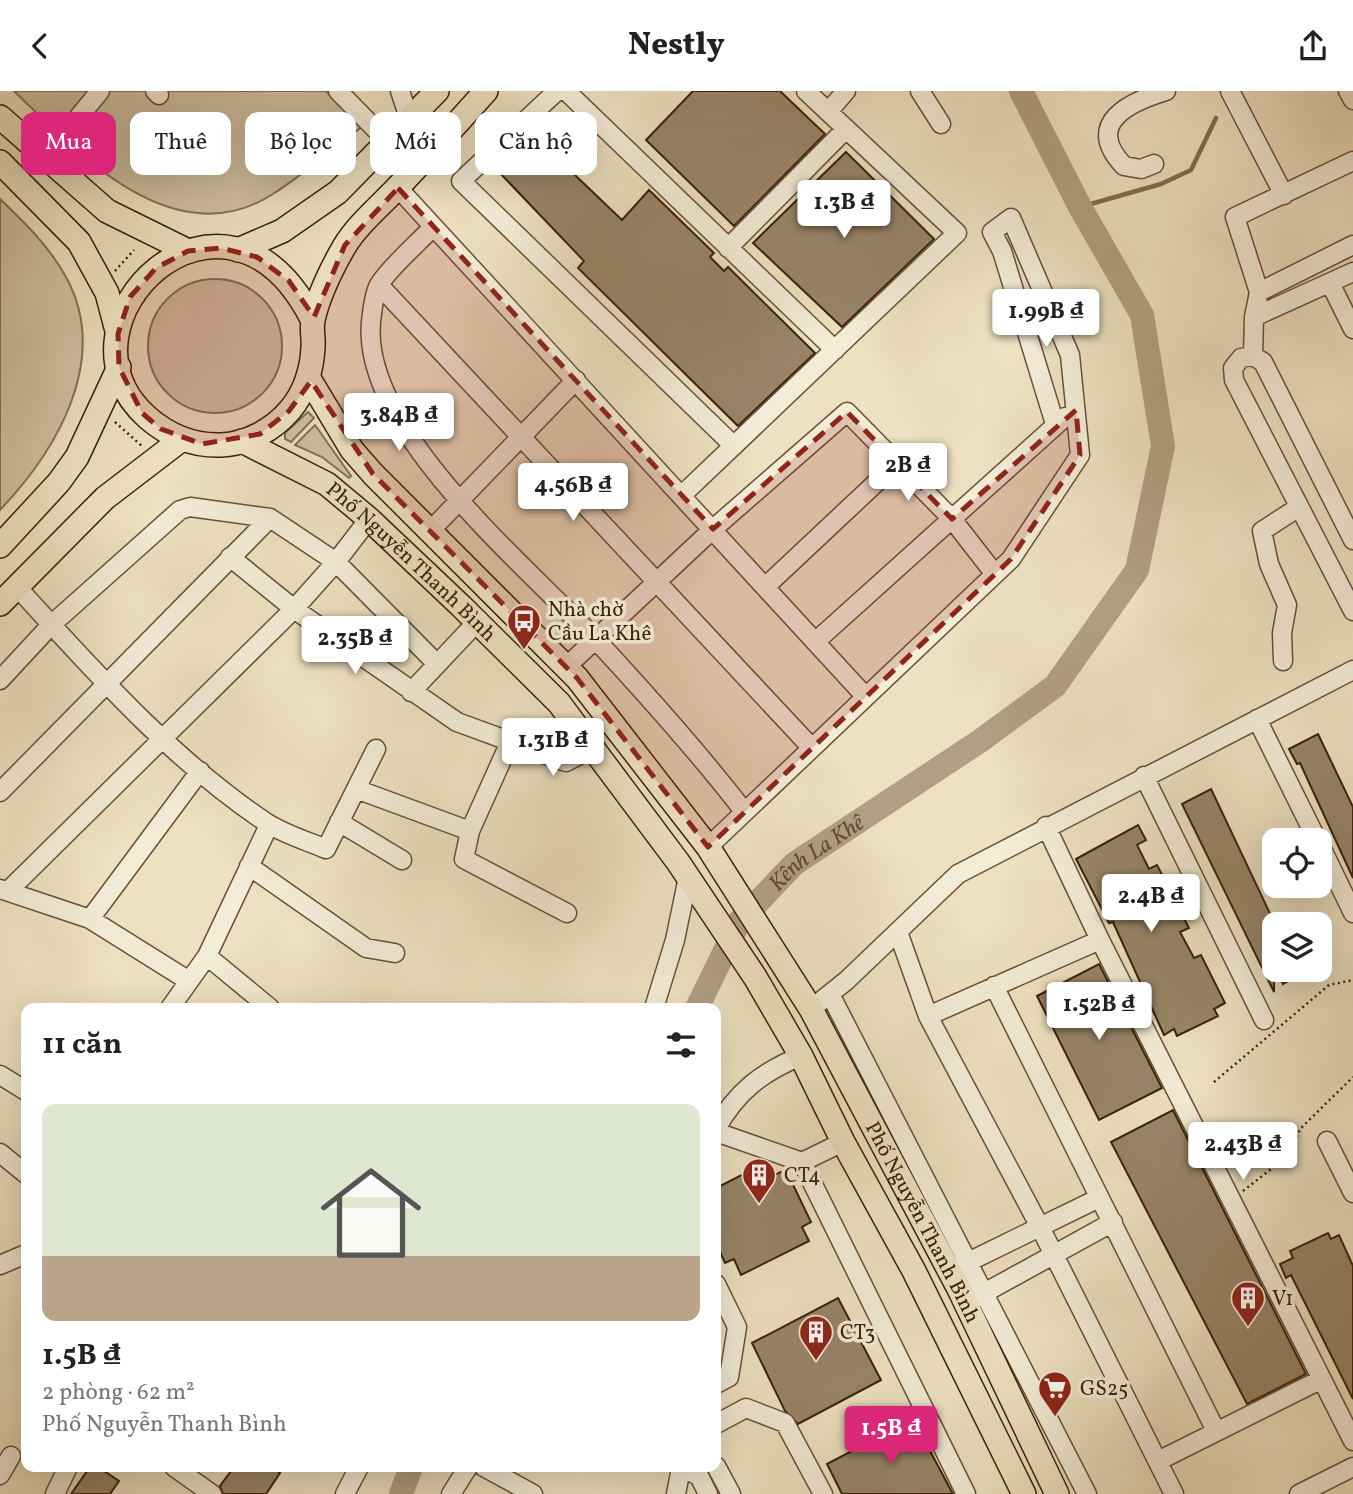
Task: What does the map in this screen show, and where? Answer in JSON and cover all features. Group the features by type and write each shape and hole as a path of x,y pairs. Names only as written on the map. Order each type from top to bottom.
{"main road":[{"path":"414,112 437,91"},
{"path":"0,162 79,242 107,293 118,334 119,367 131,396 142,413 160,429 182,439 202,444 242,441 276,424 301,395 308,377 313,347 313,321 345,245 486,91"},
{"path":"0,117 107,211 188,251"},
{"path":"237,250 282,231 338,192 370,160"},
{"path":"118,334 122,315 142,281 169,258 204,248 237,250 257,257 289,281 313,321"},
{"path":"0,546 59,482 77,457 119,367"},
{"name":"Phố Nguyễn Thanh Bình","path":"308,377 352,450 566,667 616,726 708,847 811,1009 959,1267 975,1298 1057,1494"},
{"path":"0,604 105,498 182,439"},
{"name":"Phố Nguyễn Thanh Bình","path":"242,441 327,484 369,519 559,703 593,748 688,877 755,977 801,1056 843,1142 914,1272 1024,1494"}],"street":[{"path":"83,112 100,91"},
{"path":"338,91 370,124"},
{"path":"400,91 406,112"},
{"path":"557,91 461,181 734,446"},
{"path":"566,91 835,349"},
{"path":"682,495 957,233 806,91"},
{"path":"828,112 846,91"},
{"path":"920,91 941,124"},
{"path":"1154,164 1132,169 1118,159 1113,149 1111,127 1132,96 1166,91"},
{"path":"1230,91 1284,195"},
{"path":"1348,91 1353,100"},
{"path":"728,248 846,129"},
{"path":"1253,356 1254,317 1259,292 1235,217 1353,160"},
{"path":"398,187 865,696"},
{"path":"708,847 743,810 1011,559 1080,455 1070,355 1011,218 992,232 1002,251 1055,424"},
{"path":"433,227 379,285 371,333 372,355 381,387 411,438 458,498 597,641 708,765 743,810"},
{"path":"1259,292 1353,245"},
{"path":"1254,317 1353,272"},
{"path":"1330,283 1353,329"},
{"path":"379,285 656,585 811,747"},
{"path":"1353,540 1264,362 1253,356 1241,358 1233,367 1234,380 1353,611"},
{"path":"430,531 458,498 576,380"},
{"path":"815,642 1055,424 1076,410"},
{"path":"566,667 597,641 713,529 763,489 847,412 895,465 951,519 994,573"},
{"path":"765,587 895,465"},
{"path":"0,680 51,625 180,510 201,507 270,518 337,562 437,664"},
{"path":"1283,661 1282,633 1287,605 1269,564 1262,531 1299,507"},
{"path":"0,792 104,683 270,518"},
{"path":"189,981 90,919 4,890 163,739 294,609 337,562 369,519"},
{"path":"230,557 294,609 457,722 566,762 593,748"},
{"path":"16,587 104,683 163,739 200,772 269,825 326,849 376,749"},
{"path":"411,692 477,622"},
{"path":"811,1009 898,932 958,874 1046,826 1353,670"},
{"path":"1257,719 1311,828"},
{"path":"510,742 470,831 464,859 566,913"},
{"path":"90,919 200,772"},
{"path":"1144,776 1264,1020"},
{"path":"356,789 470,831"},
{"path":"339,822 402,860"},
{"path":"174,1003 207,956 269,825"},
{"path":"1046,826 1100,940 1353,1441"},
{"path":"249,866 366,948 395,953"},
{"path":"1332,870 1353,913"},
{"path":"656,1003 675,940 688,877"},
{"path":"898,932 928,1016 1040,1227 1174,1494"},
{"path":"928,1016 1100,940"},
{"path":"207,956 264,1003"},
{"path":"994,986 1216,1430"},
{"path":"830,994 959,1267 1100,1198"},
{"path":"721,1123 743,1089 771,1069 801,1056"},
{"path":"0,1075 21,1088"},
{"path":"721,1133 802,1162 966,1494"},
{"path":"1327,1141 1353,1193"},
{"path":"802,1162 843,1142"},
{"path":"0,1153 21,1170"},
{"path":"1087,1494 975,1298 1113,1222"},
{"path":"0,1265 21,1256"},
{"path":"721,1294 737,1327 729,1377 721,1381"},
{"path":"1158,1461 1321,1380"},
{"path":"721,1421 746,1408 785,1423 823,1494"},
{"path":"0,1475 11,1456"},
{"path":"1019,1459 1037,1494"},
{"path":"1298,1494 1353,1467"},
{"path":"55,1494 66,1472"},
{"path":"180,1472 204,1492"},
{"path":"345,1494 356,1472"},
{"path":"452,1494 465,1472"},
{"path":"493,1472 533,1494"},
{"path":"676,1494 680,1472"},
{"path":"691,1472 699,1476 708,1494"},
{"path":"719,1472 731,1494"}],"path":[{"path":"113,274 134,250"},
{"path":"115,422 143,447"},
{"path":"1214,1083 1329,985 1353,980"},
{"path":"1230,1198 1259,1181 1284,1159 1301,1128 1353,1077"}],"highlighted area":[{"path":"398,188 713,529 847,412 952,519 1076,410 1080,455 1011,559 708,847 577,678 373,474 311,381 289,411 260,434 202,444 161,429 142,413 119,367 118,334 130,297 156,268 188,251 221,248 257,257 289,281 314,317 345,245"}],"shaded area":[{"path":"14,91 326,91 348,112 245,112 245,175 300,175 273,194 236,210 200,213 165,206 131,190 109,175 116,175 116,112 36,112"},
{"path":"356,119 363,126 356,132"},
{"path":"0,199 44,245 66,277 78,308 83,340 80,371 58,432 41,460 0,510"},
{"path":"215,279 241,284 263,298 277,320 282,346 277,372 263,394 241,408 215,413 189,408 167,394 153,372 148,346 153,320 167,298 189,284"},
{"path":"308,412 314,418 291,442 285,439 285,433"},
{"path":"315,425 351,476 349,478 322,457 295,445"}],"building":[{"path":"693,91 780,91 825,134 734,226 646,140"},
{"path":"846,152 934,239 842,327 753,243"},
{"path":"502,175 575,175 622,220 649,190 714,253 710,257 724,271 728,267 815,353 738,426 578,268 584,261"},
{"path":"1318,734 1353,807 1353,878 1300,763 1297,764 1289,749"},
{"path":"1211,789 1269,912 1262,912 1262,967 1182,804"},
{"path":"1138,825 1146,840 1137,845 1149,869 1157,865 1167,884 1159,888 1172,913 1179,909 1189,928 1180,932 1194,958 1201,955 1225,1003 1214,1009 1218,1016 1177,1036 1174,1029 1164,1035 1113,922 1109,923 1076,859"},
{"path":"1099,964 1162,1088 1099,1120 1037,996"},
{"path":"1173,1110 1306,1374 1247,1404 1111,1142"},
{"name":"CT4","path":"767,1162 774,1175 786,1170 811,1222 802,1227 809,1241 741,1275 734,1259 725,1263 721,1254 721,1185"},
{"path":"1328,1233 1331,1239 1339,1235 1353,1266 1353,1399 1291,1275 1286,1278 1280,1264 1293,1258 1290,1251"},
{"name":"CT3","path":"838,1298 881,1380 798,1424 785,1411 752,1343"},
{"path":"913,1419 953,1494 842,1494 827,1464"},
{"path":"86,1472 106,1472 119,1481 110,1494 71,1494"},
{"path":"230,1472 280,1473 266,1494 223,1494 220,1486"}],"waterway":[{"path":"699,1003 739,922 794,864 980,741 1055,686 1137,570 1163,446 1142,315 1080,207 1021,91"},
{"path":"1080,207 1161,184 1191,170 1216,118"},
{"name":"Kênh La Khê","path":"401,1494 409,1472"}],"place":[{"name":"Nhà chờ Cầu La Khê","path":"524,651"},
{"name":"CT4","path":"759,1205"},
{"name":"V1","path":"1248,1328"},
{"name":"CT3","path":"816,1362"},
{"name":"GS25","path":"1055,1418"}]}
